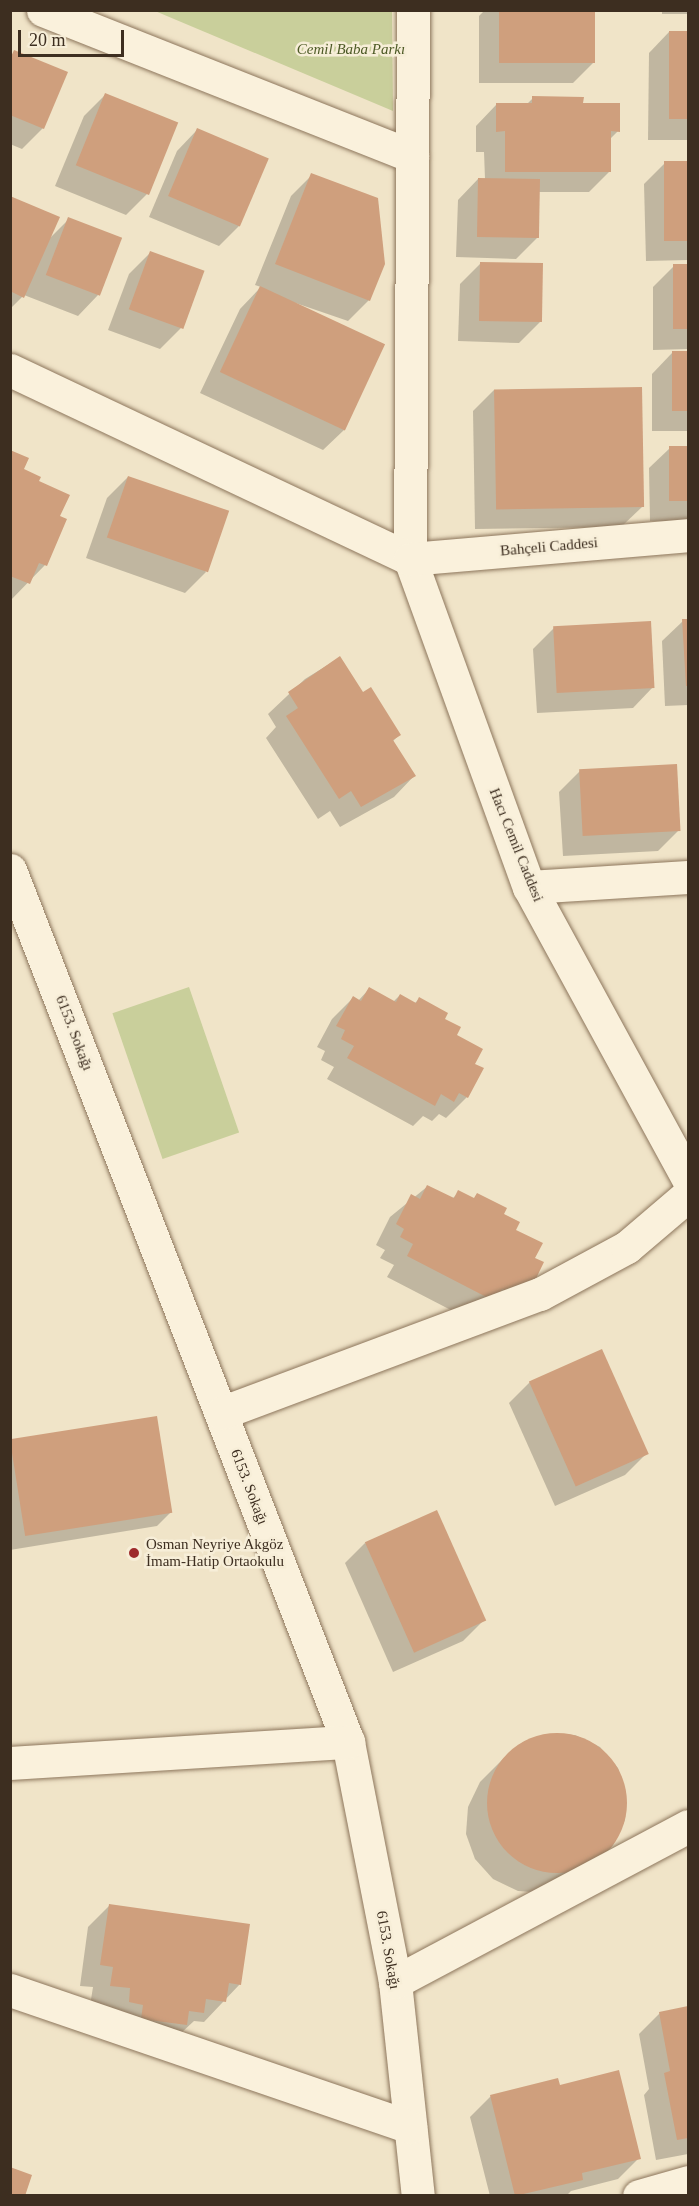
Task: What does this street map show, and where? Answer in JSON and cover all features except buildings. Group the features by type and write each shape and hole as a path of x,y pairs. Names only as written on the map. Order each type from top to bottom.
{"street":[{"path":"43,10 412,156"},
{"path":"10,370 410,559 412,10"},
{"name":"Bahçeli Caddesi","path":"410,559 688,535"},
{"name":"Hacı Cemil Caddesi","path":"410,559 529,887 688,1179"},
{"name":"6153. Sokağı","path":"10,870 348,1742 395,1982 418,2196"},
{"path":"529,887 688,877"},
{"path":"221,1413 540,1294 627,1247 688,1195"},
{"path":"10,1763 348,1742"},
{"path":"395,1982 688,1826"},
{"path":"10,1990 410,2127"},
{"path":"639,2196 688,2182"}],"green space":[{"name":"Cemil Baba Parkı","path":"155,11 392,11 393,111"},
{"path":"189,987 239,1133 163,1159 112,1013"}],"place":[{"name":"Osman Neyriye Akgöz İmam-Hatip Ortaokulu","path":"134,1553"}]}
